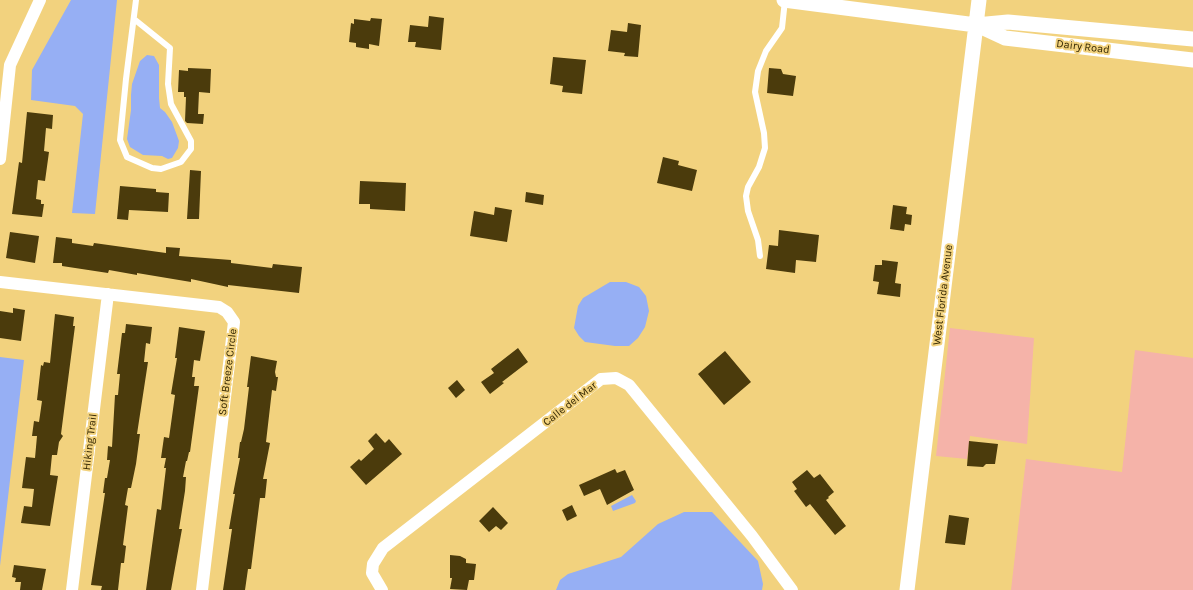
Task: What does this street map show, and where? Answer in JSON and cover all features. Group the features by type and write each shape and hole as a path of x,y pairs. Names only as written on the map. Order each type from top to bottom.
{"street":[{"path":"0,159 10,65 40,0"},
{"name":"Dairy Road","path":"785,0 976,25 1008,22 1193,39"},
{"name":"West Florida Avenue","path":"907,590 979,0"},
{"name":"Dairy Road","path":"976,25 1005,38 1193,60"},
{"name":"Soft Breeze Circle","path":"0,282 219,307 227,312 234,322 202,590"},
{"name":"Hiking Trail","path":"72,590 108,294"},
{"name":"Calle del Mar","path":"382,590 372,573 372,564 383,548 601,379 616,378 629,385 752,536 792,590"}],"lane":[{"path":"134,19 170,48 168,84 171,104 191,141 191,149 181,162 161,169 152,168 127,157 120,140 136,0"},
{"path":"760,256 758,240 748,211 746,196 748,187 759,167 765,148 764,133 755,92 758,71 766,51 782,28 785,0"}],"shaded area":[{"path":"950,328 1034,338 1027,444 970,436 967,459 936,456"},
{"path":"1135,350 1193,358 1193,590 1011,590 1026,459 1122,472"}],"water":[{"path":"71,0 117,0 95,214 72,213 83,114 75,106 31,100 32,70"},
{"path":"147,55 154,56 159,65 160,108 172,122 179,141 178,148 172,158 168,159 162,156 143,155 130,147 127,139 131,110 132,84 140,61"},
{"path":"610,282 626,282 639,287 646,296 649,311 645,327 638,338 629,346 615,346 585,342 574,328 578,306 583,298"},
{"path":"0,357 24,360 0,566"},
{"path":"632,495 636,501 635,503 613,511 611,506"},
{"path":"684,512 712,512 758,561 763,584 762,590 556,590 560,580 568,574 621,557 658,524"}],"building":[{"path":"429,16 444,18 441,50 415,47 416,42 408,42 410,25 428,27"},
{"path":"371,18 382,19 379,46 369,44 369,49 356,47 356,43 349,42 351,23 354,24 354,19 370,21"},
{"path":"628,23 641,25 638,57 624,56 625,53 608,51 611,30 627,32"},
{"path":"553,57 586,60 582,94 562,92 563,86 550,84"},
{"path":"188,68 211,69 210,93 199,92 198,114 204,114 203,124 187,123 185,121 186,97 184,97 184,92 178,92 179,70 188,71"},
{"path":"769,68 781,69 783,74 796,76 793,96 767,93"},
{"path":"27,112 53,115 52,129 46,128 44,151 49,152 45,181 38,180 36,199 41,200 41,204 44,204 42,217 12,214 19,162 22,163"},
{"path":"663,157 679,161 678,165 697,170 692,191 657,183"},
{"path":"190,170 201,171 199,219 187,219"},
{"path":"360,181 406,183 405,211 370,209 370,204 359,204"},
{"path":"120,186 156,189 156,192 169,193 168,212 129,210 128,220 117,219"},
{"path":"526,192 544,195 543,205 525,202"},
{"path":"893,205 907,207 906,214 912,215 911,225 905,224 904,231 890,229"},
{"path":"495,207 512,210 507,242 470,236 474,211 494,215"},
{"path":"779,230 819,235 816,262 796,260 795,273 766,269 769,245 778,246"},
{"path":"10,232 39,236 35,263 6,258"},
{"path":"56,237 72,239 72,243 93,246 94,243 166,253 166,247 180,248 179,256 231,260 231,263 272,268 273,264 302,267 299,293 228,285 228,287 191,279 191,282 137,273 137,275 109,270 108,273 62,266 62,263 53,263"},
{"path":"882,260 898,262 895,283 901,284 900,297 877,294 879,282 873,281 875,265 882,265"},
{"path":"13,308 25,310 21,341 0,338 0,311 13,313"},
{"path":"55,314 74,317 73,326 75,326 61,434 63,436 59,442 57,455 52,455 50,475 58,476 50,526 21,523 24,506 32,507 34,489 22,488 26,457 35,458 37,436 32,436 34,421 39,422 42,401 37,400 41,365 43,366 44,362 50,363"},
{"path":"126,324 152,327 150,344 146,343 144,362 148,362 137,434 140,434 136,464 131,488 128,488 125,505 128,506 123,545 126,546 124,563 121,563 118,590 101,590 102,586 91,585 105,493 103,493 105,478 107,478 110,460 107,460 108,446 112,447 115,395 118,395 120,374 117,374 122,333 125,333"},
{"path":"179,327 205,331 200,361 194,360 192,377 195,377 194,386 199,386 190,452 186,461 183,477 186,477 185,491 179,529 182,529 171,590 146,590 157,509 161,510 166,458 161,458 164,437 169,438 175,395 171,394 177,358 175,358"},
{"path":"518,348 528,362 502,382 504,383 490,394 481,382 494,373 491,369"},
{"path":"725,351 751,382 724,405 698,374"},
{"path":"251,356 277,361 275,372 276,377 278,377 276,391 272,390 266,442 270,443 263,479 267,479 265,498 260,498 251,569 248,569 245,590 223,590 232,529 229,529 235,494 233,494 240,458 238,458 240,442 244,429"},
{"path":"457,380 465,390 456,398 448,388"},
{"path":"376,433 385,443 389,439 402,454 366,485 350,467 359,459 361,461 374,449 368,441"},
{"path":"969,441 998,444 995,464 986,464 983,467 967,466"},
{"path":"615,469 617,473 625,470 634,490 607,505 600,489 584,496 579,485"},
{"path":"807,470 814,478 820,474 834,492 826,500 846,526 835,535 810,504 806,507 794,491 797,489 792,482"},
{"path":"572,505 577,516 567,521 562,510"},
{"path":"493,507 508,523 501,530 496,526 489,532 479,521"},
{"path":"949,515 969,518 965,545 945,543"},
{"path":"450,555 460,556 466,559 466,563 476,564 474,580 469,580 467,590 450,589 452,578 450,578"},
{"path":"14,565 46,569 42,590 20,590 21,582 15,582 16,578 12,577"}]}
